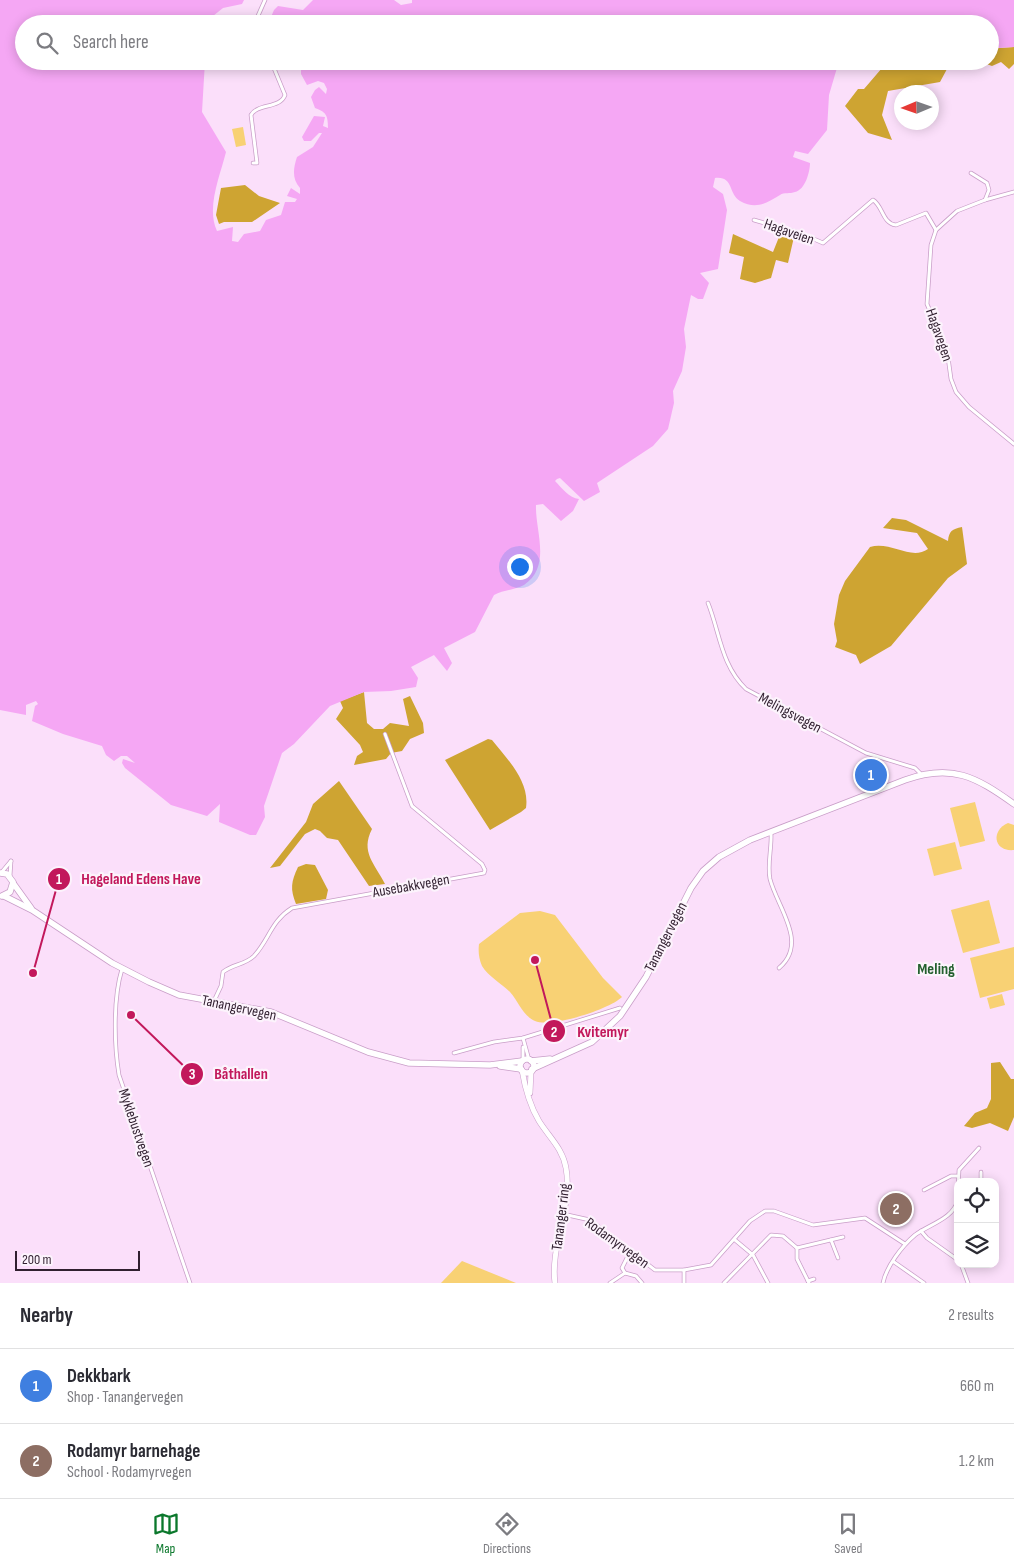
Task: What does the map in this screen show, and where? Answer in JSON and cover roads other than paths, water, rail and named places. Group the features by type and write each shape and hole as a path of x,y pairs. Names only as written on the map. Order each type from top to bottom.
{"main road":[{"name":"Tanangervegen","path":"490,1065 532,1070 569,1053 601,1034 628,1004 646,977 691,888 704,870 729,850 771,832 922,775 939,772 969,776 987,785 1014,804"},
{"path":"1,873 11,879 10,892 1,896"},
{"name":"Tanangervegen","path":"11,879 32,910"},
{"name":"Tanangervegen","path":"1,896 32,910 83,945 122,968 166,990 214,1002 271,1012 368,1052 402,1062 436,1066 490,1065 526,1060 547,1060 569,1053"},
{"path":"521,1069 526,1060 532,1070"},
{"name":"Tananger ring","path":"521,1069 530,1101 539,1121 556,1142 566,1167 566,1183 555,1265 555,1283"},
{"name":"Tananger ring","path":"530,1101 529,1087 532,1070"}],"street":[{"path":"258,15 265,0"},
{"path":"253,163 257,163 258,155 251,115 257,109 284,100 285,95 275,70"},
{"path":"972,173 987,183 989,190 985,200"},
{"path":"936,230 957,211 985,200 1014,192"},
{"name":"Hagaveien","path":"754,220 800,233 823,243 873,200 878,204 891,224 896,225 926,213 936,230"},
{"name":"Hagavegen","path":"936,230 931,245 927,304 946,350 953,387 970,408 1014,444"},
{"name":"Melingsvegen","path":"708,603 718,628 719,642 725,659 737,680 746,689 866,753 915,768 922,775"},
{"name":"Ausebakkvegen","path":"214,1002 221,986 223,972 245,963 252,957 277,920 292,908 484,873 485,870 482,864 412,806 386,734"},
{"path":"771,832 770,880 787,921 792,941 789,955 779,968"},
{"name":"Tanangervegen","path":"1,873 11,861 11,879"},
{"name":"Myklebustvegen","path":"122,968 117,1001 116,1029 116,1058 119,1075 190,1283"},
{"path":"454,1052 494,1042 523,1038 620,1008"},
{"path":"523,1038 526,1060"},
{"path":"924,1190 951,1176 957,1176 961,1166 979,1148"},
{"path":"981,1172 981,1178"},
{"path":"882,1283 905,1244 921,1231 952,1213 954,1209"},
{"name":"Rodamyrvegen","path":"562,1214 590,1220 655,1270 684,1270 712,1265 756,1215 770,1211 813,1225 865,1218 905,1244"},
{"path":"921,1231 927,1238 954,1257"},
{"path":"724,1283 753,1255 771,1234 783,1236 797,1248 797,1259 809,1282 814,1279"},
{"path":"797,1248 843,1237"},
{"path":"734,1240 753,1255 768,1283"},
{"path":"830,1240 838,1258"},
{"path":"625,1273 623,1263 630,1252"},
{"path":"894,1262 924,1283"},
{"path":"962,1268 968,1283"},
{"path":"684,1270 684,1283"},
{"path":"610,1283 625,1273 636,1276 642,1283"}],"place":[{"name":"Dekkbark","path":"871,775"},
{"name":"Kvitemyr","path":"535,960"},
{"name":"Hageland Edens Have","path":"33,973"},
{"name":"Båthallen","path":"131,1015"},
{"name":"Rodamyr barnehage","path":"896,1209"}],"district":[{"name":"Meling","path":"936,969"}]}
